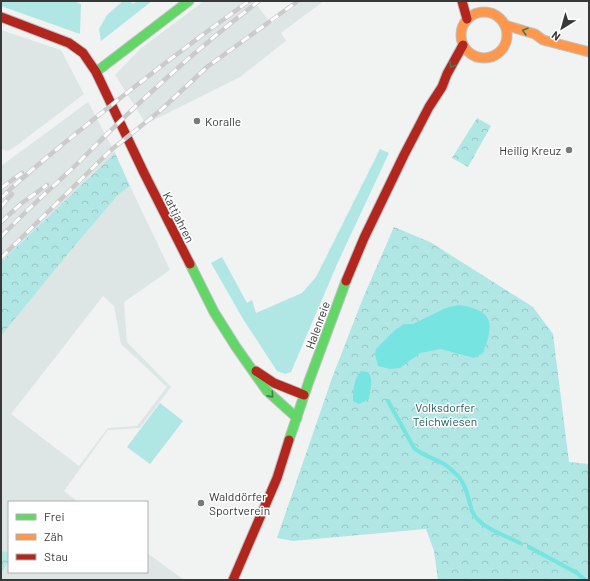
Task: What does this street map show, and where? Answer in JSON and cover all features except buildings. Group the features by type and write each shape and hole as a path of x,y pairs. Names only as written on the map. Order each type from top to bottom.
{"main road":[{"path":"96,72 189,1"},
{"path":"462,1 467,19"},
{"path":"478,1 488,12"},
{"path":"488,12 496,15 505,25 511,43 500,53 491,58 475,57 466,50 463,45 461,34 467,19 477,13 488,12"},
{"name":"Kattjahren","path":"1,17 69,43 83,53 96,72 144,173 210,305 236,348 251,367 261,384 272,397 297,418"},
{"path":"505,25 535,34 543,40 589,52"},
{"path":"532,43 543,40"},
{"name":"Halenreie","path":"233,580 277,478 304,395 342,290 368,229 404,154 442,87 447,74 463,45"},
{"path":"466,65 475,57"},
{"name":"Halenreie","path":"442,87 457,74"},
{"name":"Kattjahren","path":"251,367 274,383 304,395"}],"shaded area":[{"path":"204,1 254,1 271,24 302,1 324,1 281,33 286,41 240,77 146,124 115,75 140,49"},
{"path":"1,30 61,50 84,94 8,151 1,149"},
{"path":"88,102 115,153 1,262 1,166"},
{"path":"130,186 170,270 124,302 127,342 171,387 140,428 108,430 64,491 77,501 8,501 8,552 1,551 1,336 118,195","holes":["103,296 114,306 121,344 167,387 137,426 108,428 79,466 11,414"]},
{"path":"148,554 184,580 1,580 1,573 8,562 8,573 148,573"}],"green space":[{"path":"1,1 74,1 81,4 80,34 1,6"},
{"path":"123,1 129,1 133,4 137,1 152,1 101,41 99,29 107,15"},
{"path":"477,118 491,126 468,167 452,158"},
{"path":"380,149 389,153 338,262 291,372 285,374 277,371 243,319 211,263 222,257 247,303 252,300 256,313 302,293 316,277"},
{"path":"115,153 130,186 118,195 1,336 1,262"},
{"name":"Volksdorfer Teichwiesen","path":"394,227 430,242 533,307 553,334 569,462 589,464 589,580 438,580 434,551 426,529 293,541 277,538 332,378 363,298"},
{"path":"160,403 183,421 150,464 127,447"},
{"path":"1,551 8,552 8,562 1,573"}],"water":[{"path":"459,305 479,310 485,314 488,320 490,326 489,334 483,353 474,358 441,349 420,353 400,368 390,369 378,366 375,354 376,349 395,330 404,324 413,324 446,308"},
{"path":"361,371 368,372 371,378 371,385 369,399 359,404 353,401 353,393 355,381"}],"waterway":[{"path":"388,401 414,448 446,465 458,476 465,488 475,517 486,526 520,543"},
{"path":"529,547 577,573 585,580"}],"railway":[{"path":"1,198 46,158 113,104 190,44 249,1"},
{"path":"1,237 20,217 166,78 259,1"},
{"path":"1,258 111,150 161,110 207,67 298,1"},
{"path":"1,188 22,173"},
{"path":"1,222 22,203 47,185"},
{"path":"1,207 12,194"}],"traffic: fast":[{"path":"96,72 189,1"},
{"path":"190,264 214,312 236,347 267,391 297,418"},
{"path":"289,440 346,281"}],"traffic: slow":[{"path":"489,12 501,18 506,26 507,35 506,44 501,52 493,57 479,58 467,52 462,44 461,30 467,18 475,13 489,12"},
{"path":"505,25 535,34 543,40 589,52"}],"traffic: jam":[{"path":"462,1 467,19"},
{"path":"1,17 69,43 83,53 96,72 144,173 190,264"},
{"path":"346,281 364,238 404,155 429,107 442,87 447,74 463,45"},
{"path":"256,371 274,383 304,395"},
{"path":"233,580 277,478 289,440"}],"place":[{"name":"Koralle","path":"197,121"},
{"name":"Heilig Kreuz","path":"569,150"},
{"name":"Walddörfer Sportverein","path":"201,503"}]}
